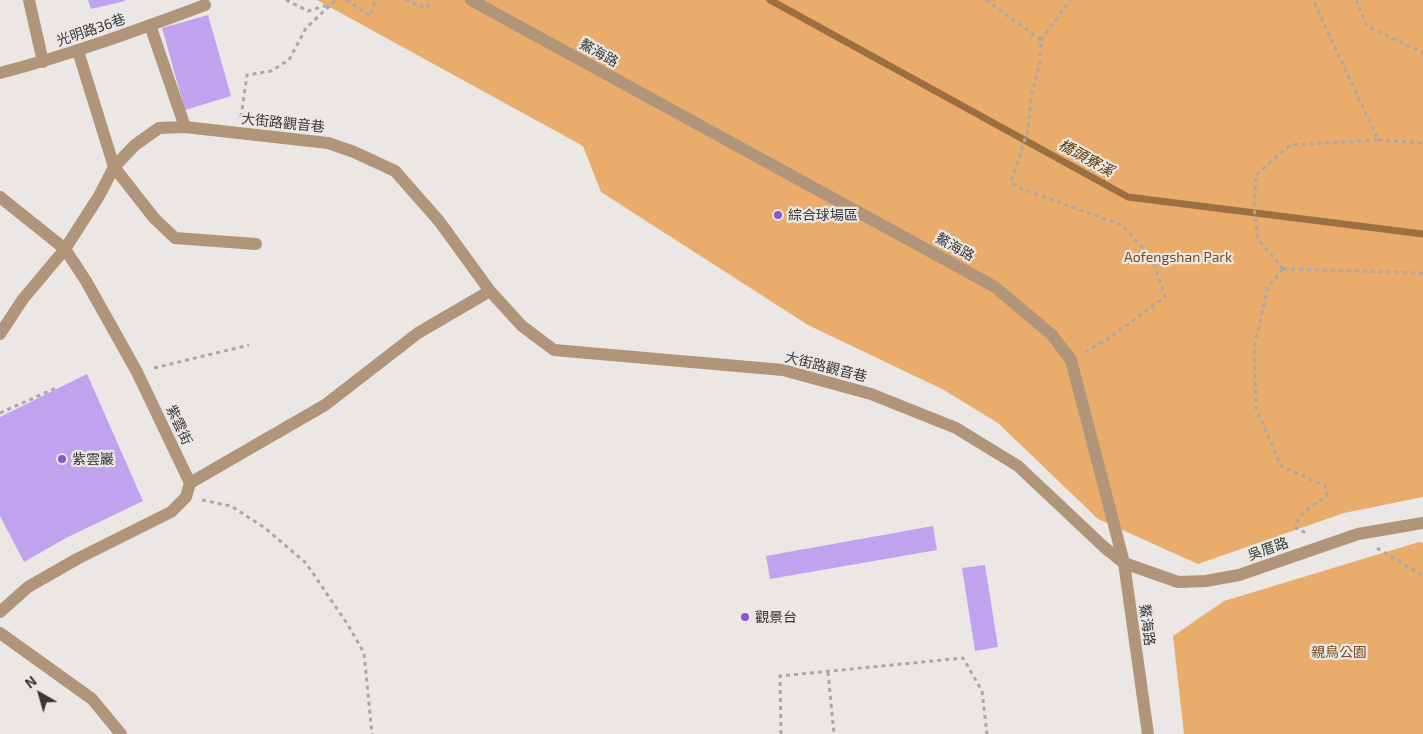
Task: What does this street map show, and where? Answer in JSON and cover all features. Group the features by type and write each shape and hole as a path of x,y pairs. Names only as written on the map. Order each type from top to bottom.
{"street":[{"name":"光明路36巷","path":"29,0 44,62"},
{"name":"鰲海路","path":"471,0 995,286 1052,335 1071,360 1124,563 1148,734"},
{"name":"光明路36巷","path":"0,73 78,51 205,5"},
{"path":"150,25 185,127"},
{"path":"78,51 114,167 154,218 175,238 256,244"},
{"name":"大街路觀音巷","path":"0,334 23,299 65,249 99,196 114,167 135,145 159,128 185,127 328,143 354,152 395,171 439,221 490,291 522,326 554,350 653,357 783,370 871,394 956,428 1018,466 1104,547 1124,563"},
{"name":"紫雲街","path":"0,197 65,249 86,281 137,372 190,483"},
{"path":"0,612 28,588 77,559 171,512 186,497 190,483 325,405 418,333 490,291"},
{"name":"吳厝路","path":"1124,563 1178,582 1206,580 1239,575 1358,534 1423,523"},
{"path":"0,633 92,699 121,734"}],"path":[{"path":"286,0 308,11 335,1"},
{"path":"346,0 371,16 375,0"},
{"path":"405,0 427,8 431,0"},
{"path":"986,0 1041,40"},
{"path":"1070,0 1041,40 1040,62 1031,98 1028,130 1011,181 1018,187 1122,226 1152,258 1165,297 1109,338 1071,360"},
{"path":"1313,0 1378,140"},
{"path":"1356,0 1367,26 1423,53"},
{"path":"238,134 247,75 271,70 289,60 306,28 335,1"},
{"path":"1423,143 1378,140 1290,145 1256,175 1254,208 1258,239 1283,269 1423,273"},
{"path":"1283,269 1268,287 1254,347 1256,408 1281,466 1325,486 1327,495 1302,514 1296,522 1296,528 1307,534"},
{"path":"137,372 248,345"},
{"path":"0,413 56,388"},
{"path":"186,497 231,506 266,528 306,563 364,653 372,734"},
{"path":"1358,534 1383,553 1423,576"},
{"path":"781,734 780,676 963,658 982,690 987,734"},
{"path":"828,672 834,734"}],"green space":[{"name":"Aofengshan Park","path":"317,0 1423,0 1423,497 1344,513 1198,564 1098,519 998,423 942,389 808,325 601,192 583,146"},
{"name":"親鳥公園","path":"1419,542 1423,543 1423,734 1184,734 1173,636 1224,601"}],"building":[{"path":"88,0 125,0 125,1 91,9"},
{"path":"208,15 231,96 185,110 162,28"},
{"name":"紫雲巖","path":"87,374 143,501 66,538 24,562 0,516 0,417"},
{"path":"933,526 937,550 770,579 766,556"},
{"path":"985,565 998,647 975,651 962,568"}],"waterway":[{"name":"橋頭寮溪","path":"770,0 1128,197 1423,234"}],"place":[{"name":"綜合球場區","path":"778,215"},
{"name":"紫雲巖","path":"62,459"},
{"name":"觀景台","path":"745,617"}]}
